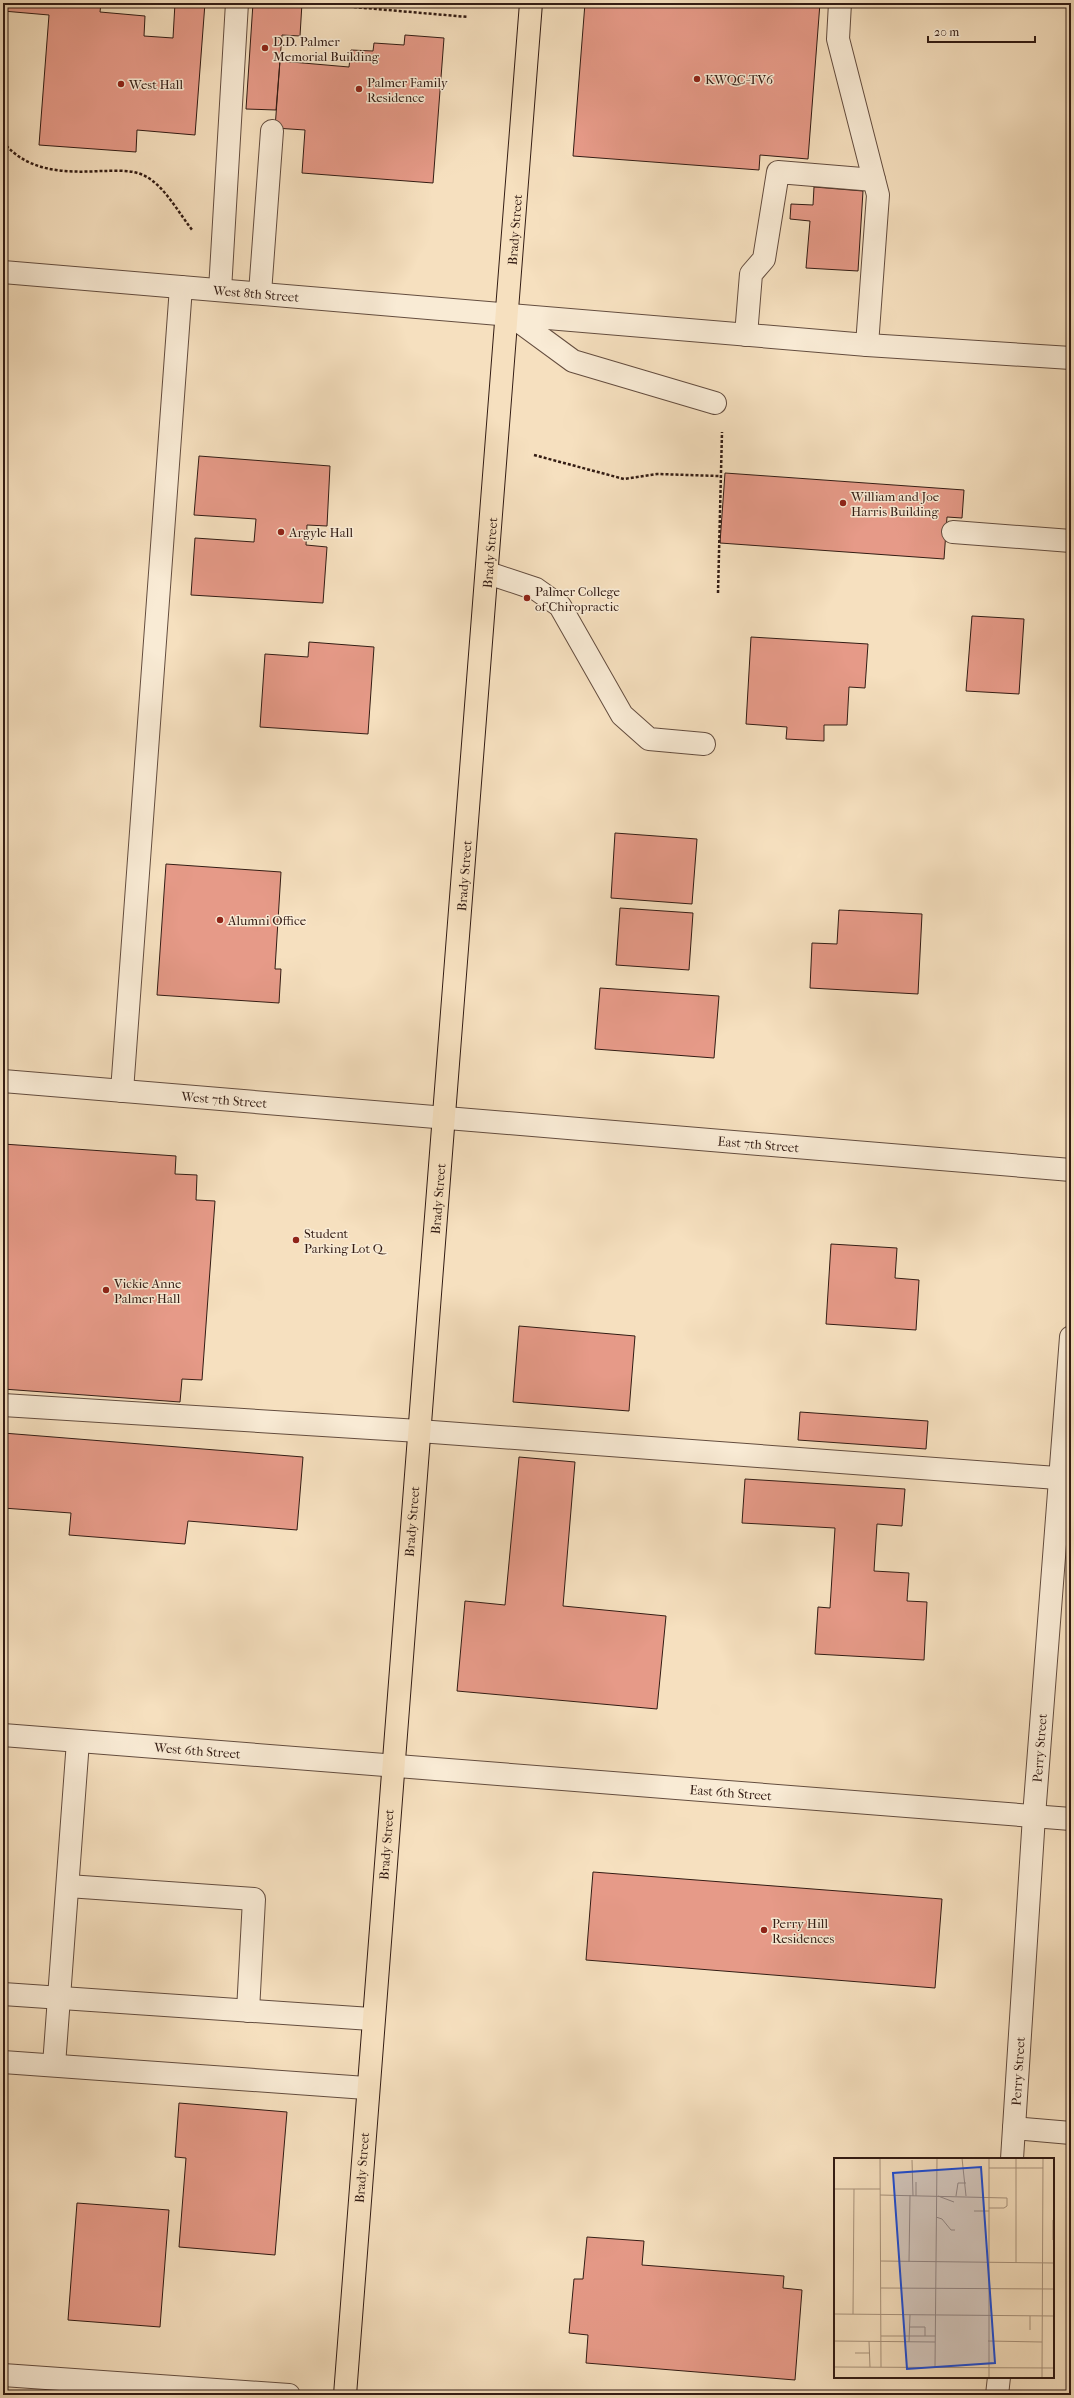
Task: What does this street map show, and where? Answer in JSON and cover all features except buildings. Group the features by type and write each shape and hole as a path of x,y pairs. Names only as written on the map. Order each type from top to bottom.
{"highway":[{"name":"Brady Street","path":"345,2395 371,2019 509,314 531,3"}],"street":[{"path":"220,290 237,3"},
{"path":"840,3 838,40 878,195 867,345"},
{"path":"260,293 272,132"},
{"path":"746,334 751,274 764,259 778,172 874,180"},
{"name":"West 8th Street","path":"3,272 867,345 1071,358"},
{"path":"122,1091 181,287"},
{"path":"509,314 573,361 715,403"},
{"path":"953,532 1071,541"},
{"path":"488,573 536,589 560,606 622,715 649,739 704,744"},
{"name":"West 7th Street","path":"3,1081 445,1118"},
{"name":"East 7th Street","path":"445,1118 1071,1170"},
{"name":"Perry Street","path":"1012,2158 1034,1816 1066,1478 1071,1337"},
{"path":"3,1405 419,1431 1066,1478"},
{"name":"West 6th Street","path":"3,1735 392,1765"},
{"path":"54,2065 78,1741"},
{"name":"East 6th Street","path":"392,1765 1071,1819"},
{"path":"68,1886 254,1899 248,2011"},
{"path":"3,1994 371,2019"},
{"path":"3,2062 366,2088"},
{"path":"1014,2128 1071,2133"},
{"path":"3,2375 289,2395"},
{"path":"997,2395 999,2378"}],"path":[{"path":"319,4 468,17"},
{"path":"3,142 14,155 36,167 84,172 125,170 146,176 164,192 191,229"},
{"path":"718,593 719,476 723,425"},
{"path":"534,455 624,479 657,474 719,476"}],"place":[{"name":"D.D. Palmer Memorial Building","path":"265,48"},
{"name":"KWQC-TV6","path":"697,79"},
{"name":"West Hall","path":"121,84"},
{"name":"Palmer Family Residence","path":"359,89"},
{"name":"William and Joe Harris Building","path":"843,503"},
{"name":"Argyle Hall","path":"281,532"},
{"name":"Palmer College of Chiropractic","path":"527,598"},
{"name":"Alumni Office","path":"220,920"},
{"name":"Student Parking Lot Q","path":"296,1240"},
{"name":"Vickie Anne Palmer Hall","path":"106,1290"},
{"name":"Perry Hill Residences","path":"764,1930"}]}
